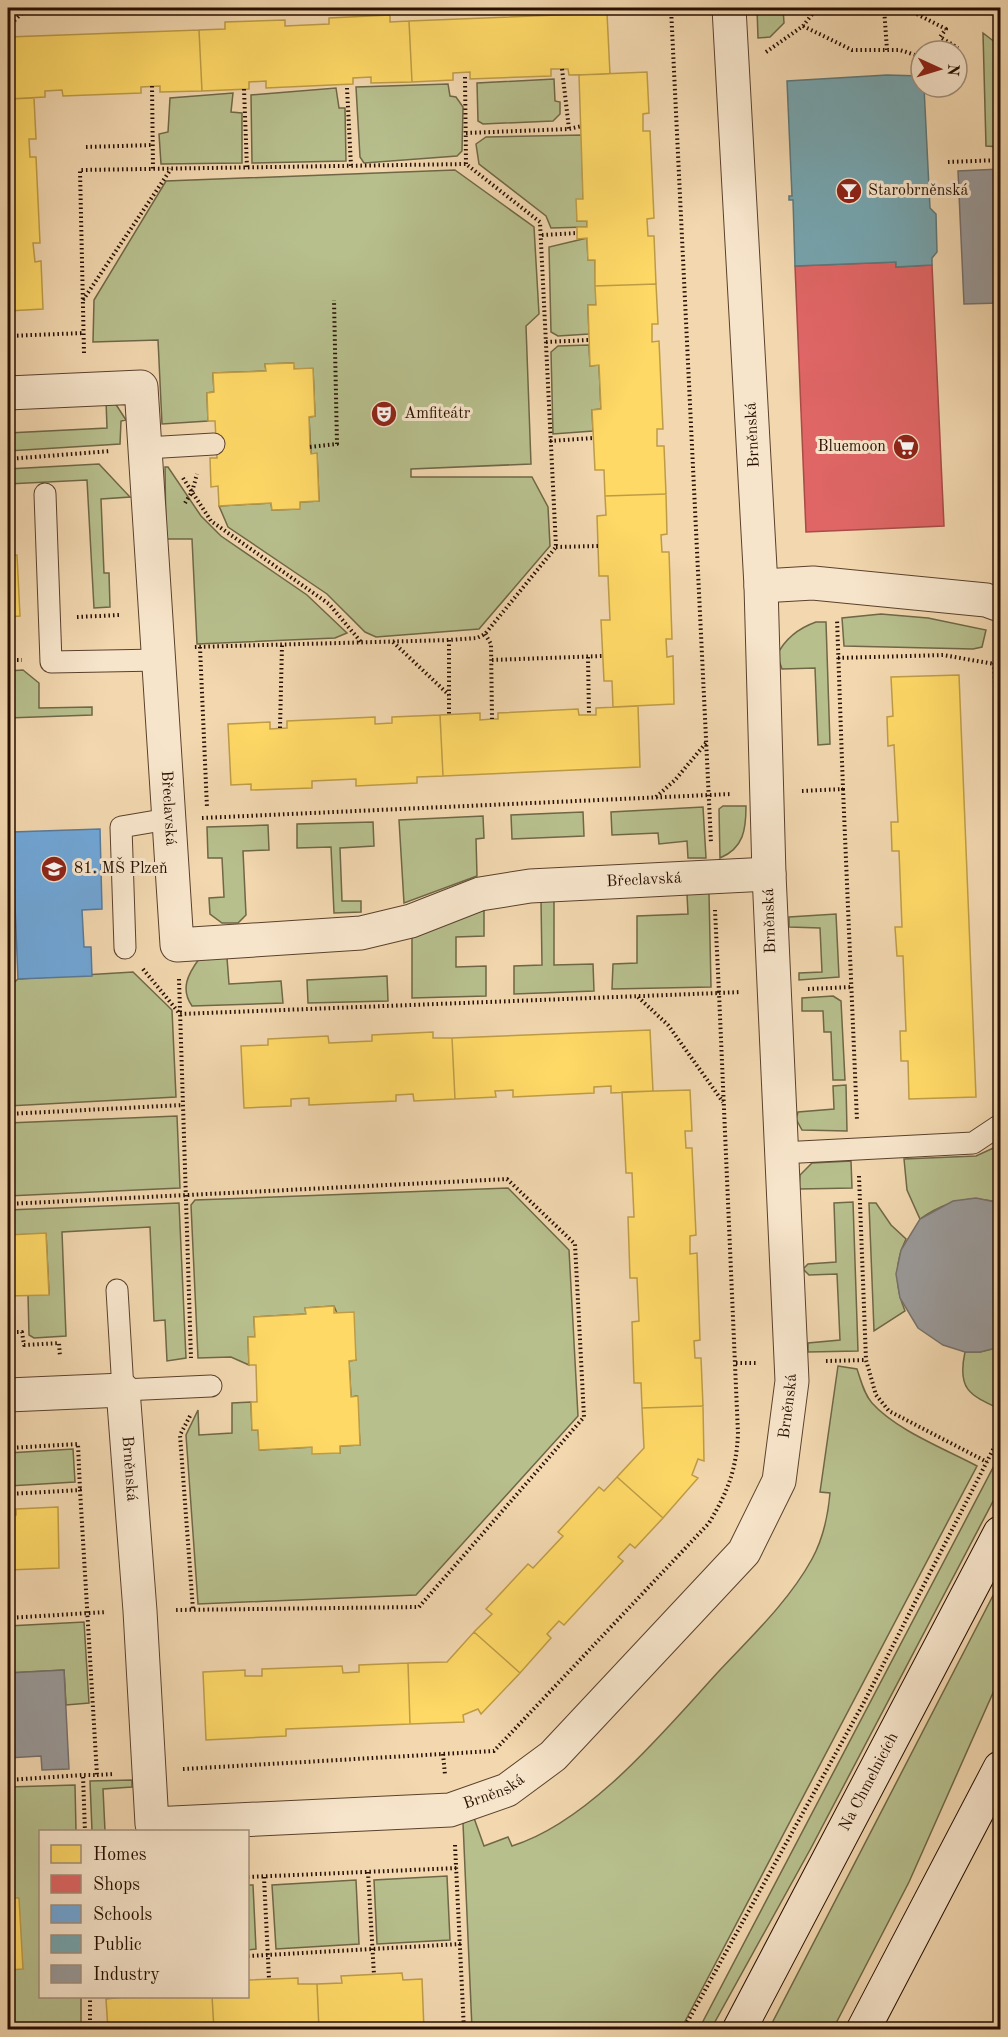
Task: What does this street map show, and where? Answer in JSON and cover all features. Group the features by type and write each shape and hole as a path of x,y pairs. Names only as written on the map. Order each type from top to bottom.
{"street":[{"name":"Brněnská","path":"123,1390 140,1611 152,1824 450,1810 507,1790 554,1756 744,1552 779,1481 792,1381 768,874 761,586 729,8"},
{"name":"Břeclavská","path":"8,393 141,387 177,945 361,933 411,921 480,894 530,886 768,874"},
{"path":"761,586 813,583 986,600 1000,604"},
{"path":"8,1395 123,1390"},
{"name":"Na Chmelnicích","path":"739,2030 1000,1533"},
{"path":"863,2030 1000,1768"}],"lane":[{"path":"146,448 214,444"},
{"path":"45,494 51,662 159,654"},
{"path":"125,948 121,827 168,819"},
{"path":"781,1154 973,1143 995,1131 1000,1125"},
{"path":"117,1290 123,1390 202,1386"}],"path":[{"path":"8,27 27,8"},
{"path":"183,1758 183,1770 494,1751 709,1523 729,1489 737,1462 736,1363 671,8"},
{"path":"766,64 765,52 803,26 817,8"},
{"path":"884,8 887,50"},
{"path":"905,8 946,28 940,37 943,39"},
{"path":"803,26 852,50 900,50 909,53"},
{"path":"562,69 568,129"},
{"path":"465,77 466,164"},
{"path":"152,86 153,169"},
{"path":"347,88 351,166"},
{"path":"244,89 247,168"},
{"path":"466,133 568,129 582,126"},
{"path":"86,147 153,145"},
{"path":"948,162 1000,160"},
{"path":"85,389 81,170 466,164 540,222 556,547 485,634 477,638 449,640 200,647 159,654"},
{"path":"83,301 171,169"},
{"path":"542,235 577,233"},
{"path":"310,447 336,444 334,300"},
{"path":"8,336 84,333"},
{"path":"546,342 589,340"},
{"path":"550,441 593,438"},
{"path":"8,459 146,448 177,466 211,521 323,599 345,621 361,642"},
{"path":"556,547 598,546"},
{"path":"836,585 866,1360 876,1395 889,1411 987,1462"},
{"path":"485,634 491,644 492,719"},
{"path":"449,640 449,714"},
{"path":"393,641 449,694"},
{"path":"280,728 282,645"},
{"path":"200,647 207,818"},
{"path":"838,658 943,655 1000,665"},
{"path":"492,660 602,656"},
{"path":"588,657 589,715"},
{"path":"994,663 1000,799"},
{"path":"656,798 675,780 706,743"},
{"path":"168,819 843,789"},
{"path":"177,945 184,1195 202,1386 193,1412 180,1435 193,1610"},
{"path":"125,948 180,1014"},
{"path":"180,1014 719,993"},
{"path":"638,996 668,1024 724,1103"},
{"path":"8,1114 183,1105"},
{"path":"8,1204 507,1179 575,1244 584,1417 419,1607 140,1611 8,1618"},
{"path":"8,1332 22,1332 24,1345 59,1343 60,1361"},
{"path":"736,1363 866,1360"},
{"path":"683,2030 863,1704 1000,1436"},
{"path":"8,1448 78,1444 97,1774 8,1780"},
{"path":"8,1494 80,1490"},
{"path":"178,1610 179,1622"},
{"path":"443,1754 458,1868 464,2030"},
{"path":"83,1775 85,1830"},
{"path":"249,1877 458,1868"},
{"path":"368,1872 374,1975"},
{"path":"264,1876 269,1979"},
{"path":"249,1956 461,1944"},
{"path":"90,1998 90,2030"}],"green space":[{"path":"757,8 783,8 784,23 770,37 758,38"},
{"path":"983,33 1000,46 1000,147 986,146"},
{"path":"554,79 555,101 560,102 560,114 553,121 483,124 478,121 477,83"},
{"path":"448,84 450,96 456,97 463,107 462,151 457,156 364,163 360,157 356,87"},
{"path":"336,88 339,108 345,108 346,161 252,163 251,95"},
{"path":"233,93 231,112 242,113 242,163 161,164 159,134 168,132 170,98"},
{"path":"582,135 583,199 577,221 587,221 587,227 551,228 546,216 479,164 476,144 486,137"},
{"path":"455,170 534,227 539,314 526,326 531,464 411,469 411,477 532,477 548,507 550,546 479,629 376,637 365,632 327,594 228,527 219,506 271,503 272,510 299,509 300,502 319,501 317,454 311,454 309,417 315,416 313,369 294,369 293,363 265,364 266,371 213,373 214,392 207,393 208,421 162,424 158,340 93,342 94,300 166,181"},
{"path":"587,238 588,260 595,260 596,305 588,305 589,334 558,336 551,332 549,247"},
{"path":"589,345 590,366 599,365 601,409 592,410 593,431 553,434 551,352 558,346"},
{"path":"106,400 115,403 126,420 121,421 120,444 8,451 8,433 107,428"},
{"path":"99,464 130,497 101,499 104,573 109,573 110,607 94,608 87,480 8,484 8,469"},
{"path":"165,467 168,467 201,516 221,536 307,595 347,633 335,638 197,644 192,539 166,539"},
{"path":"881,614 928,618 986,630 982,647 973,649 844,646 842,618"},
{"path":"816,622 826,622 830,744 818,745 815,668 782,669 777,655 793,635"},
{"path":"23,670 39,683 39,708 92,707 92,715 8,718 8,671"},
{"path":"723,806 746,806 746,814 744,830 739,843 728,854 720,858 719,809"},
{"path":"703,807 706,858 688,858 687,841 659,844 658,833 612,835 611,812"},
{"path":"583,812 584,836 512,839 511,815"},
{"path":"483,816 484,838 476,839 477,876 404,903 399,820"},
{"path":"373,822 374,846 340,848 342,901 361,901 361,912 334,913 331,847 297,848 297,824"},
{"path":"268,825 269,850 243,851 246,915 238,923 222,923 210,914 209,898 224,897 222,858 208,858 207,827"},
{"path":"709,893 711,987 612,989 613,964 637,963 637,916 688,914 687,894"},
{"path":"554,899 554,965 593,964 594,991 514,994 514,966 542,965 541,900"},
{"path":"484,910 484,936 456,937 456,967 486,966 486,996 412,998 412,935"},
{"path":"836,914 839,977 799,980 799,973 822,972 820,928 789,927 789,917"},
{"path":"227,958 229,984 281,981 283,1003 192,1006 186,994 186,988 192,970 199,959"},
{"path":"133,972 172,1010 176,1097 8,1106 8,988 18,979"},
{"path":"387,976 388,1001 308,1003 307,980"},
{"path":"833,996 841,1001 845,1080 833,1080 831,1032 824,1032 823,1011 802,1011 802,998"},
{"path":"846,1085 847,1131 802,1130 796,1119 798,1112 834,1109 833,1086"},
{"path":"177,1116 180,1188 8,1196 8,1123"},
{"path":"1000,1145 1000,1203 979,1199 958,1201 939,1208 920,1219 907,1190 904,1159 976,1156"},
{"path":"851,1161 852,1188 799,1189 800,1175 812,1163"},
{"path":"508,1188 569,1250 578,1416 416,1595 198,1604 186,1435 198,1410 199,1435 232,1433 232,1403 251,1402 252,1430 258,1430 260,1450 312,1447 340,1453 340,1446 360,1445 357,1396 351,1397 349,1361 356,1360 334,1306 305,1308 306,1314 254,1317 255,1337 248,1337 249,1365 231,1357 198,1358 191,1205 195,1200"},
{"path":"853,1202 858,1351 808,1352 808,1343 840,1340 837,1274 809,1275 803,1269 808,1264 836,1262 834,1203"},
{"path":"179,1203 186,1358 167,1361 165,1320 154,1321 150,1227 62,1232 66,1336 34,1338 29,1335 28,1295 49,1294 46,1234 8,1235 8,1210"},
{"path":"869,1203 876,1203 891,1225 906,1239 899,1257 897,1275 899,1293 905,1311 874,1331"},
{"path":"1000,1347 1000,1409 973,1395 968,1389 964,1383 963,1364 965,1352 980,1352"},
{"path":"838,1366 857,1369 869,1399 894,1422 977,1466 681,2029 472,2029 463,1823 474,1818 484,1846 508,1837 512,1846 541,1834 570,1817 598,1796 650,1746 781,1604 812,1559 824,1527 830,1493 820,1492"},
{"path":"73,1449 75,1482 9,1486 8,1453"},
{"path":"996,1462 1000,1465 1000,1488 811,1848 711,2029 699,2029"},
{"path":"1000,1582 1000,1677 909,1882 833,2029 769,2029"},
{"path":"84,1622 89,1703 66,1705 64,1670 8,1673 8,1626"},
{"path":"132,1780 132,1787 103,1789 105,1830 92,1830 90,1781"},
{"path":"75,1785 76,1830 39,1830 39,1998 81,1998 81,2029 22,2029 18,2023 8,2023 8,1787"},
{"path":"447,1876 450,1940 377,1944 374,1880"},
{"path":"356,1880 359,1944 276,1949 272,1885"},
{"path":"249,1885 253,1885 256,1949 249,1950"}],"building: Homes":[{"path":"607,13 610,74 569,75 568,69 551,69 551,76 470,79 470,72 453,73 453,80 412,82 409,21"},
{"path":"390,15 390,22 409,21 412,82 371,83 371,77 353,78 353,84 266,88 266,81 249,82 249,89 202,91 199,30 225,29 225,22 285,20 285,26 329,24 329,18"},
{"path":"199,30 202,91 160,92 160,86 141,87 141,93 63,96 62,90 45,91 45,97 8,99 8,37"},
{"path":"647,72 649,113 643,114 643,131 650,131 654,218 647,219 648,236 654,236 656,284 595,286 595,260 588,260 587,238 577,239 577,227 587,227 587,221 577,221 576,199 583,199 579,75"},
{"path":"34,98 36,139 29,139 30,157 36,157 40,243 33,243 35,262 41,261 43,309 8,311 8,99"},
{"path":"656,284 658,324 652,324 652,342 659,341 663,429 657,429 657,446 664,446 666,494 605,496 604,470 595,470 592,410 601,409 599,365 590,366 588,305 596,305 595,286"},
{"path":"294,363 294,369 313,368 315,416 309,417 310,447 311,454 317,453 319,501 300,502 300,509 272,510 271,503 219,506 218,486 211,487 210,458 217,458 215,421 208,421 207,393 214,392 213,373 266,371 265,364"},
{"path":"666,494 667,534 661,535 662,552 669,552 672,639 666,639 667,657 673,656 674,704 613,707 612,681 604,681 601,620 610,620 608,576 599,576 597,516 606,515 605,496"},
{"path":"17,555 20,616 8,617 8,556"},
{"path":"959,675 976,1097 909,1099 908,1061 901,1061 900,1031 906,1031 903,956 897,956 895,927 902,927 899,851 892,851 891,822 898,822 894,745 888,746 887,717 893,716 891,677"},
{"path":"638,706 640,767 443,776 440,715 480,713 480,720 498,719 498,713 578,709 579,715 596,715 596,708"},
{"path":"440,715 443,776 417,777 417,783 356,786 356,779 312,781 312,788 251,790 251,784 231,785 228,724 270,722 270,729 287,728 287,721 375,717 375,724 392,723 392,717"},
{"path":"650,1030 653,1091 611,1093 611,1086 594,1087 594,1093 513,1097 513,1090 495,1091 496,1097 455,1099 452,1038"},
{"path":"433,1032 433,1038 452,1038 455,1099 414,1101 413,1094 396,1095 396,1101 309,1105 309,1098 291,1099 291,1106 244,1108 241,1046 268,1045 268,1039 328,1036 329,1043 372,1041 372,1035"},
{"path":"690,1090 692,1131 685,1131 686,1148 692,1148 696,1235 690,1236 690,1254 697,1253 700,1340 694,1341 695,1358 701,1358 703,1406 642,1408 641,1383 634,1383 632,1322 639,1321 637,1278 630,1278 628,1217 634,1217 632,1173 626,1173 622,1092"},
{"path":"46,1233 49,1295 8,1296 8,1235"},
{"path":"334,1306 334,1313 354,1312 356,1360 349,1361 351,1397 358,1396 360,1445 340,1446 340,1453 312,1454 312,1447 259,1450 258,1430 252,1430 251,1402 257,1402 256,1365 249,1365 248,1337 255,1337 254,1317 306,1314 305,1308"},
{"path":"703,1406 704,1461 698,1459 692,1475 698,1478 663,1518 617,1477 644,1448 642,1408"},
{"path":"617,1477 663,1518 635,1548 630,1544 618,1557 623,1561 564,1625 559,1621 547,1634 551,1638 520,1673 474,1632 492,1614 486,1609 528,1564 533,1568 563,1536 558,1532 599,1487 604,1491"},
{"path":"58,1507 59,1568 8,1570 8,1515 16,1515 16,1509"},
{"path":"474,1632 520,1673 481,1714 478,1709 463,1715 464,1722 410,1724 408,1663 447,1662"},
{"path":"408,1663 410,1724 286,1729 286,1736 206,1740 203,1672 245,1670 245,1676 262,1676 262,1669 342,1666 343,1673 359,1672 359,1665"},
{"path":"8,1898 19,1898 23,1969 8,1970"},
{"path":"402,1973 403,1980 422,1979 424,2030 319,2030 317,1984 342,1983 341,1976"},
{"path":"298,1978 298,1984 317,1984 319,2030 214,2030 212,1998 249,1998 249,1980"},
{"path":"212,1998 214,2030 108,2030 106,1999"}],"building: Shops":[{"path":"896,262 896,267 932,265 944,526 806,532 795,266"}],"building: Schools":[{"path":"100,829 102,909 82,910 84,947 91,947 92,976 18,979 12,832"},
{"path":"15,912 15,926 8,926 8,913"}],"building: Public":[{"path":"909,76 909,99 925,99 930,208 936,214 937,252 932,258 932,265 896,267 896,262 795,266 793,200 789,200 789,196 792,196 787,81"}],"building: Industry":[{"path":"1000,169 1000,303 964,304 958,171"},
{"path":"976,1198 1000,1203 1000,1347 980,1352 965,1352 943,1345 918,1328 900,1298 896,1274 901,1250 920,1219 953,1201"},
{"path":"64,1670 69,1769 42,1770 41,1756 8,1758 8,1673"}],"place":[{"name":"Starobrněnská","path":"849,191"},
{"name":"Amfiteátr","path":"384,414"},
{"name":"Bluemoon","path":"906,447"},
{"name":"81. MŠ Plzeň","path":"54,869"}]}
